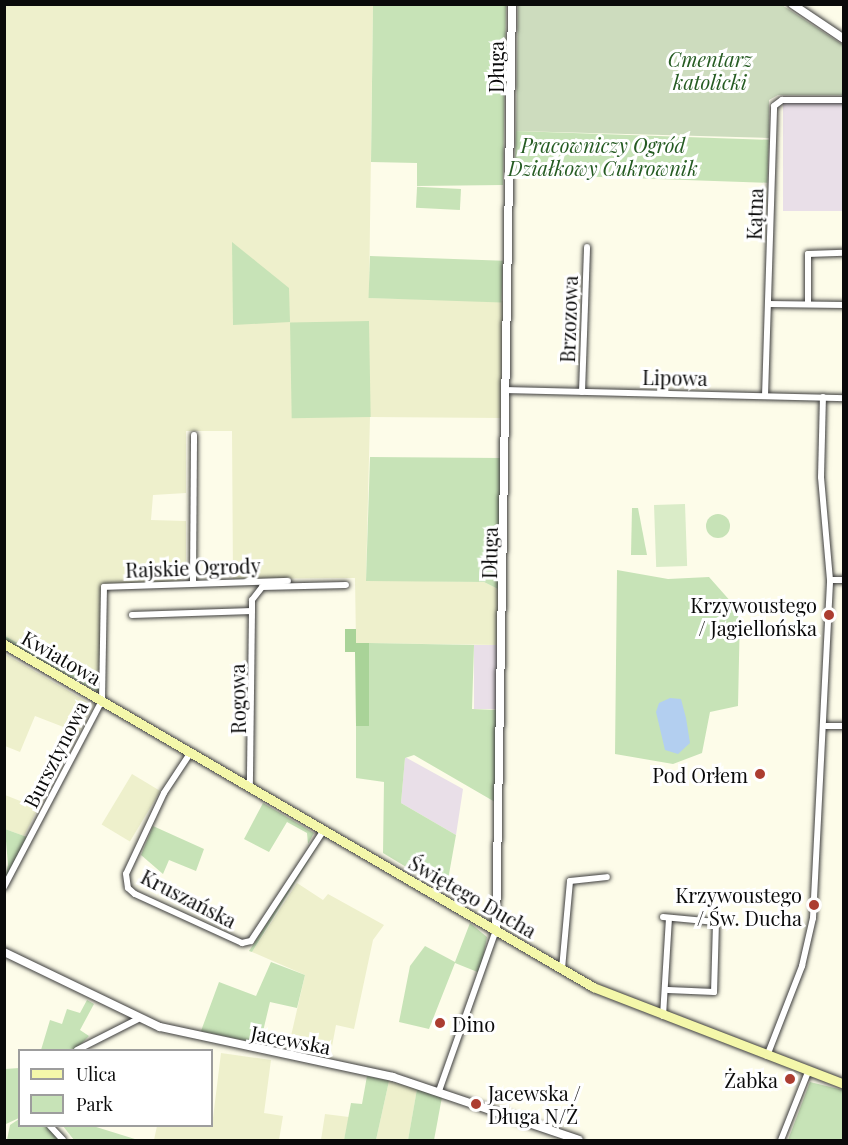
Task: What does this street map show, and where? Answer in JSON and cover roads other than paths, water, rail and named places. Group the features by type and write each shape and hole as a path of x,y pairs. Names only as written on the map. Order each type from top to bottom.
{"main road":[{"name":"Kwiatowa","path":"4,644 102,700"},
{"name":"Świętego Ducha","path":"102,700 562,969 663,1018 843,1084"}],"street":[{"name":"Długa","path":"439,1091 496,930 512,4"},
{"path":"792,4 803,8 843,39"},
{"name":"Kątna","path":"765,396 774,106 782,100 843,100"},
{"name":"Brzozowa","path":"582,392 587,247"},
{"path":"808,304 808,254 843,253"},
{"path":"768,304 843,305"},
{"name":"Lipowa","path":"507,390 843,398"},
{"path":"767,1056 812,932 826,726 830,580 821,477 823,397"},
{"path":"193,582 194,435"},
{"path":"830,580 843,580"},
{"name":"Rajskie Ogrody","path":"102,700 104,586 288,581"},
{"name":"Rogowa","path":"250,787 252,600 262,587 346,585"},
{"path":"132,615 252,611"},
{"name":"Bursztynowa","path":"4,887 102,700"},
{"path":"826,726 843,726"},
{"name":"Kruszańska","path":"190,752 164,793 126,874 128,888 135,894 242,943 251,941 324,830"},
{"path":"562,969 570,881 607,877"},
{"path":"663,1018 668,990 666,918 716,922 714,992 668,990"},
{"name":"Jacewska","path":"4,952 138,1019 197,1038 439,1091 579,1140"},
{"path":"80,1049 138,1019"},
{"path":"781,1140 808,1072"},
{"path":"52,1127 63,1140"}],"water":[{"path":"670,698 681,699 690,743 678,754 665,750 656,712 659,703"}],"place":[{"name":"Krzywoustego / Jagiellońska","path":"829,615"},
{"name":"Pod Orłem","path":"760,774"},
{"name":"Krzywoustego / Św. Ducha","path":"814,905"},
{"name":"Dino","path":"440,1023"},
{"name":"Żabka","path":"790,1079"},
{"name":"Jacewska / Długa N/Ż","path":"476,1104"}],"park label":[{"name":"Cmentarz katolicki","path":"710,70"},
{"name":"Pracowniczy Ogród Działkowy Cukrownik","path":"603,156"}]}
